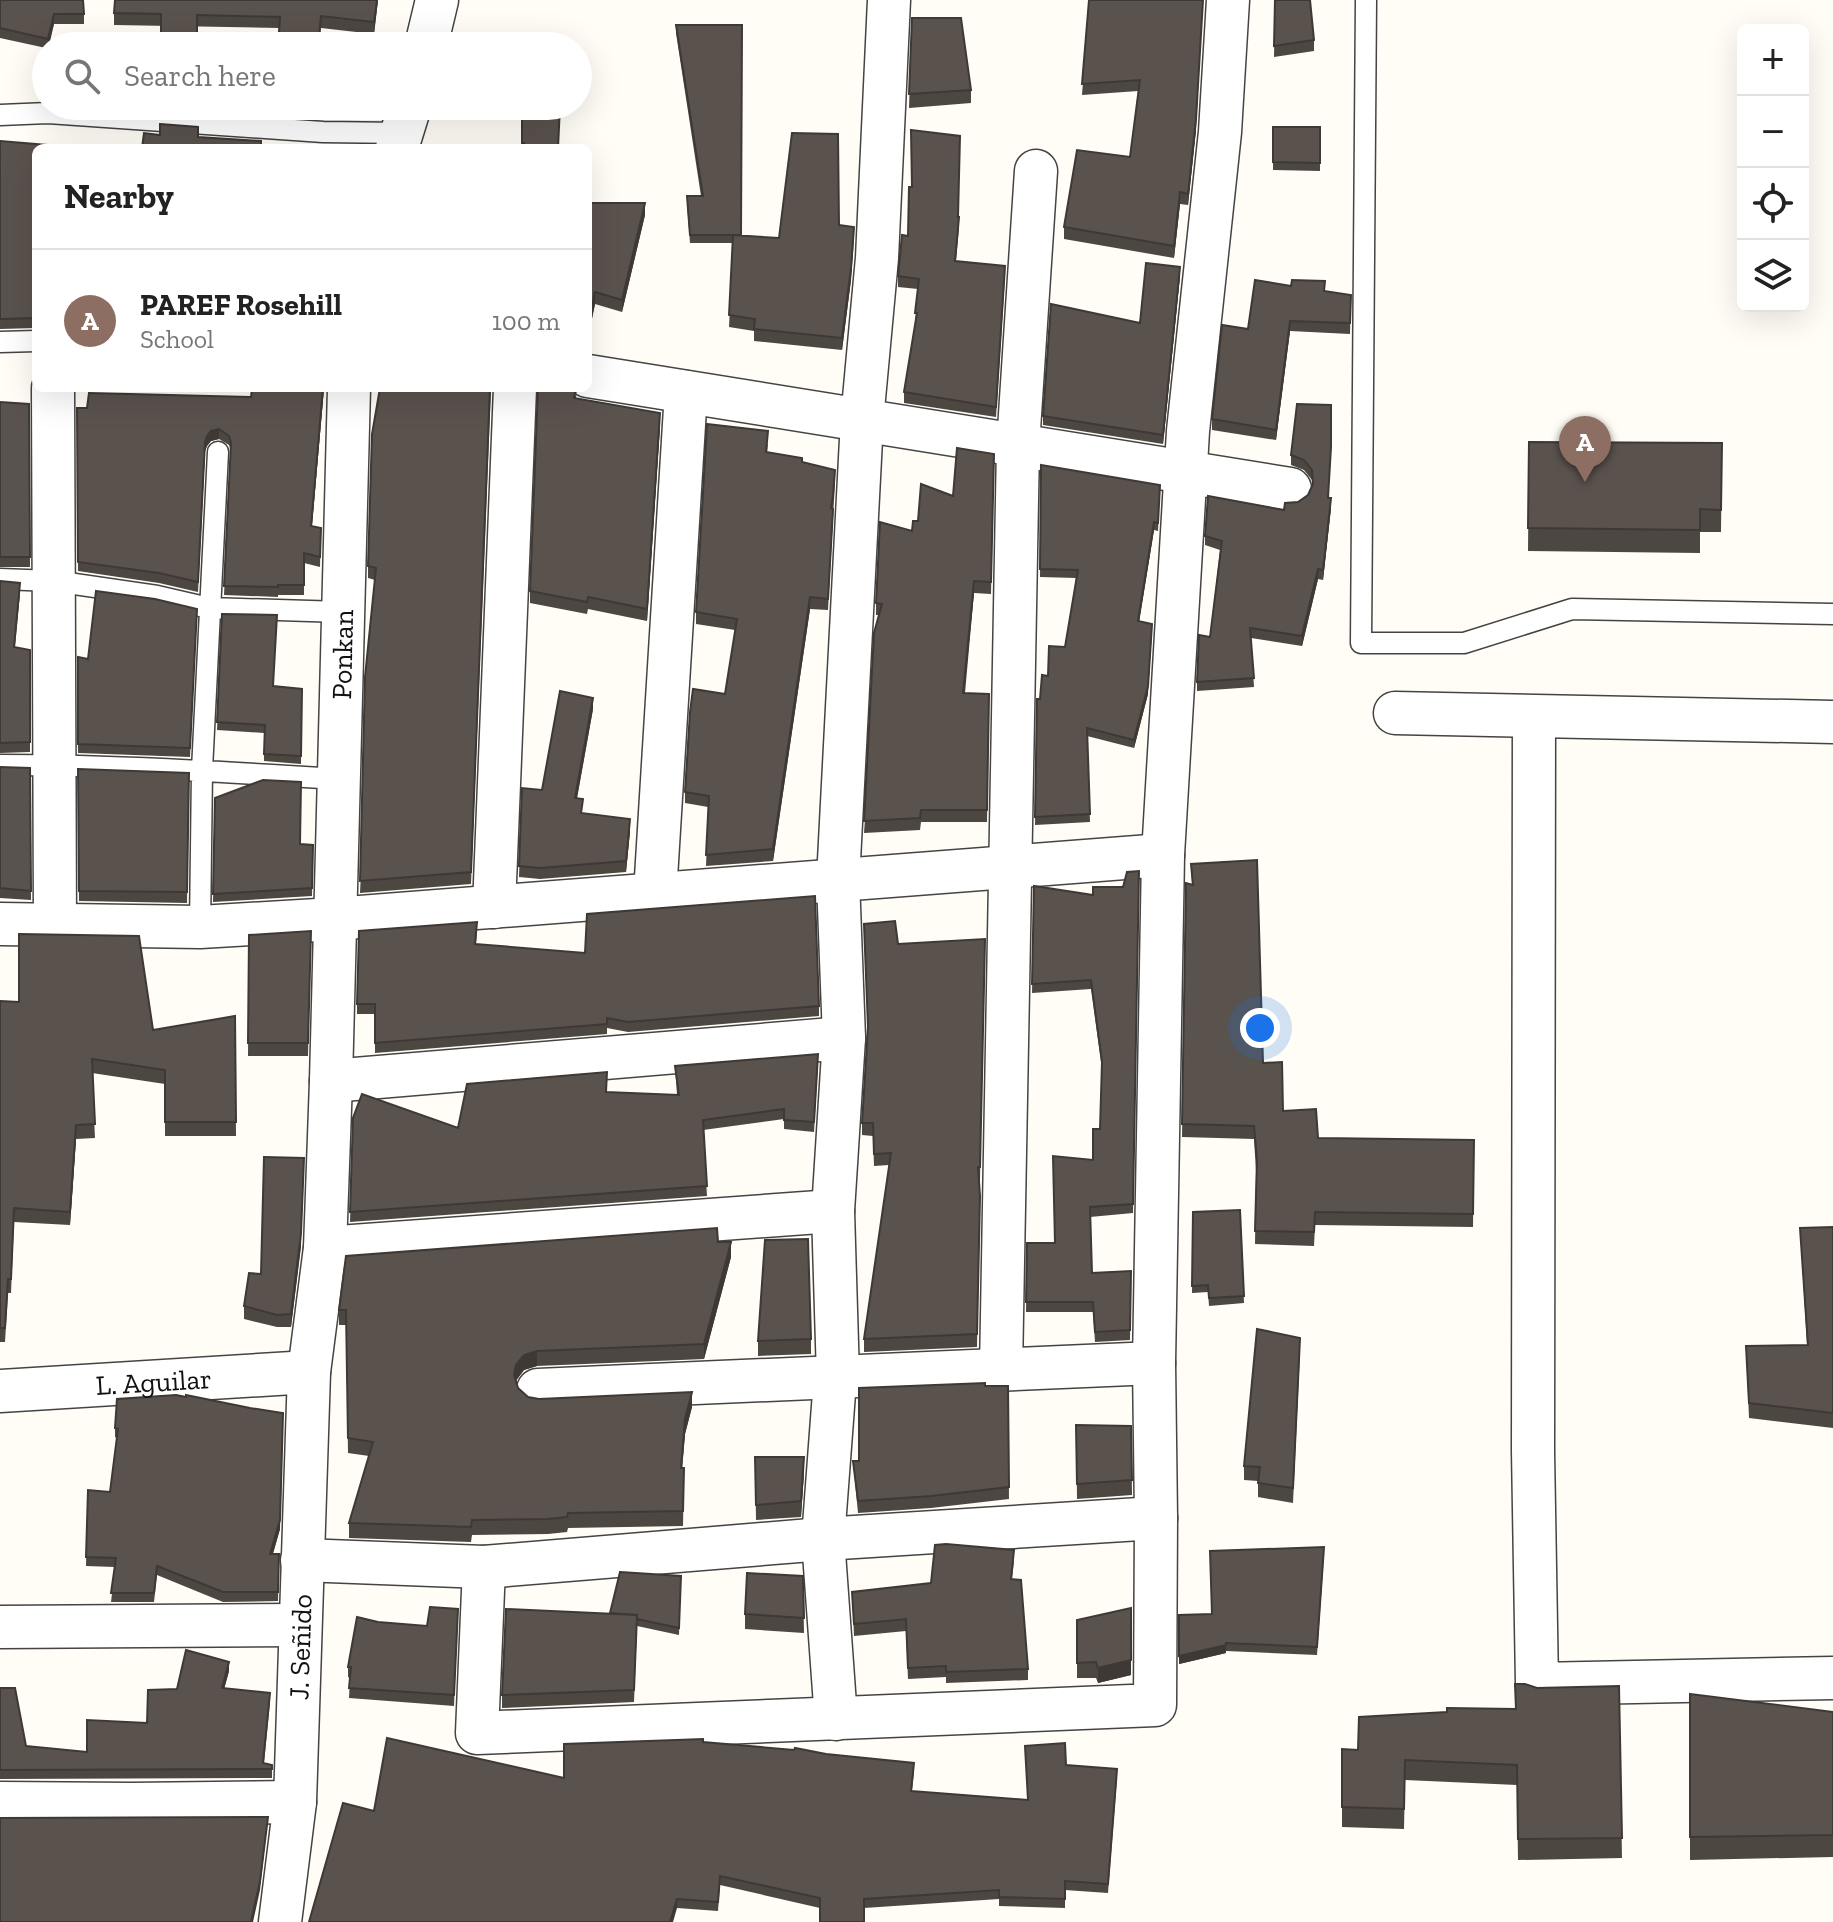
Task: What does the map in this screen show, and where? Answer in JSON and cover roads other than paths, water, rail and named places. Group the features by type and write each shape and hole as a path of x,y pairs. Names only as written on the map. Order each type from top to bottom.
{"street":[{"path":"429,32 437,0"},
{"path":"836,1719 823,1539 834,1393 838,1377 833,1211 844,1038 838,880 862,420 877,258 889,0"},
{"path":"484,1567 477,1733 1155,1705 1154,1363 1163,855 1185,473 1220,132 1228,0"},
{"path":"1001,1370 1018,445 1036,171"},
{"path":"592,377 1290,489"},
{"path":"53,392 55,925"},
{"name":"Ponkan","path":"331,1081 349,392"},
{"path":"494,907 515,392"},
{"path":"655,894 686,392"},
{"path":"1395,713 1833,722"},
{"path":"1534,717 1533,1451 1537,1684 1833,1678"},
{"path":"0,924 200,927 1163,855"},
{"path":"331,1081 844,1038"},
{"name":"J. Señido","path":"280,1922 295,1802 309,1372 325,1248 331,1081"},
{"path":"325,1248 833,1211"},
{"path":"538,1390 1154,1363"},
{"name":"L. Aguilar","path":"0,1391 309,1372"},
{"path":"302,1560 484,1567 823,1539 1156,1518"},
{"path":"0,1627 300,1625"},
{"path":"0,1803 295,1802"}],"lane":[{"path":"1366,0 1361,643 1464,643 1572,609 1833,614"},
{"path":"0,115 32,114"},
{"path":"149,120 323,132 403,129"},
{"path":"0,342 32,341"},
{"path":"200,927 202,770 218,452"},
{"path":"0,579 54,581 157,596 209,608 342,612"},
{"path":"0,765 202,770 338,779"}],"place":[{"name":"PAREF Rosehill","path":"1585,482"}]}
